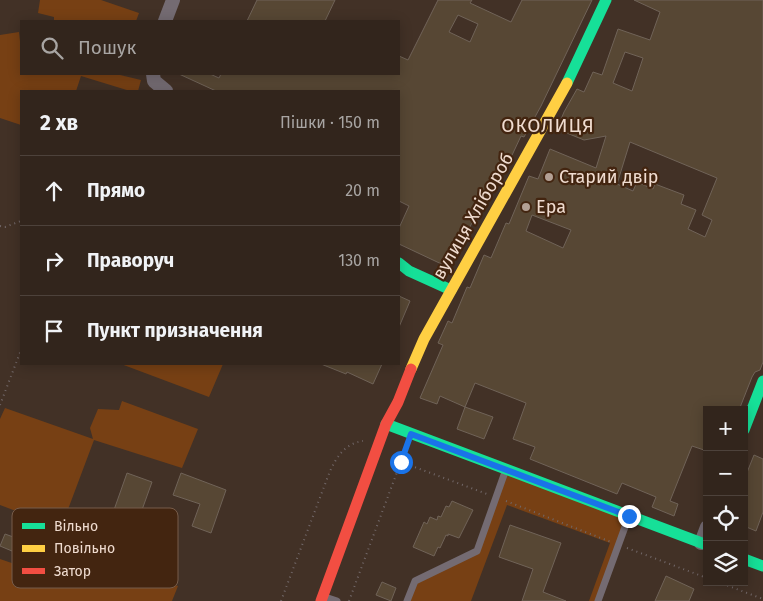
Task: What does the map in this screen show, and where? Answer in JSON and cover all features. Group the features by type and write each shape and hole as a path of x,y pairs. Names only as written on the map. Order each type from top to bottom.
{"street":[{"path":"165,20 173,0"},
{"name":"вулиця Хлібороб","path":"322,598 386,424 398,402 424,339 570,78 606,0"},
{"path":"153,75 154,81 165,90"},
{"path":"400,264 409,271 451,290"},
{"path":"748,420 763,381"},
{"path":"386,424 703,544"},
{"path":"748,560 763,566"}],"lane":[{"path":"407,601 415,581 477,551 506,469"},
{"path":"598,601 629,516"},
{"path":"322,598 337,601"}],"path":[{"path":"0,226 5,227 20,221"},
{"path":"0,404 20,353"},
{"path":"349,601 411,434"},
{"path":"281,601 337,456 353,442 382,438"},
{"path":"401,462 703,576"},
{"path":"729,586 763,599"}],"shaded area":[{"path":"40,0 101,0 139,13 136,20 54,20 54,17 38,13"},
{"path":"19,32 20,75 120,75 141,80 138,90 127,90 81,76 76,90 20,90 20,125 0,118 0,35"},
{"path":"124,365 223,365 209,397"},
{"path":"122,401 198,429 182,468 94,440 68,508 12,508 12,510 0,505 0,419 5,408 93,439 90,428 98,409 119,410"},
{"path":"505,469 629,516 598,601 589,601 610,543 507,505 471,601 407,601 415,581 477,551"},
{"path":"0,559 12,563 12,588 177,588 172,601 0,601"}],"building":[{"path":"257,0 335,0 325,20 247,20"},
{"path":"438,0 472,0 470,3 511,22 522,0 592,0 541,106 524,137 521,136 489,198 485,196 450,268 400,244 400,226 409,206 400,202 400,90 214,90 181,75 212,75 219,78 220,75 400,75 400,56 408,60","holes":["458,15 478,24 470,42 449,32"]},
{"path":"634,0 763,0 763,362 760,370 755,372 752,377 741,406 703,406 703,450 692,446 670,501 678,504 674,516 652,507 656,497 622,483 617,494 530,459 535,447 513,439 526,403 475,383 465,407 440,396 437,404 420,398 443,345 438,343 448,321 452,323 467,287 470,288 484,255 491,258 506,223 509,224 529,176 538,179 550,149 596,168 606,136 584,140 557,129 577,89 584,92 593,72 602,75 618,29 650,40 660,12","holes":["625,52 643,58 632,91 613,83","630,142 717,178 702,215 712,220 705,237 688,229 696,210 681,204 684,195 655,184 653,189 637,182 633,191 617,184","532,215 571,230 563,248 526,231"]},
{"path":"400,296 410,301 400,325"},
{"path":"324,365 382,365 373,384 347,372 346,374"},
{"path":"465,407 493,417 484,439 457,429"},
{"path":"754,455 763,459 763,512 756,531 748,528 748,470"},
{"path":"127,473 152,482 143,508 115,508"},
{"path":"181,473 226,490 211,533 192,526 200,504 173,495"},
{"path":"452,501 473,510 459,538 446,535 434,556 413,547 424,522 427,524 430,517 437,520 438,516 441,517 446,506 449,507"},
{"path":"510,525 561,543 543,592 566,601 522,601 533,569 499,557"},
{"path":"5,534 12,537 12,551 0,546"},
{"path":"666,576 694,589 689,601 655,601"},
{"path":"382,582 396,588 391,601 376,595"}],"traffic: fast":[{"path":"567,83 606,0"},
{"path":"400,264 409,271 451,290"},
{"path":"748,420 763,381"},
{"path":"386,424 703,543"},
{"path":"748,560 763,566"}],"traffic: slow":[{"path":"411,369 424,339 567,83"}],"traffic: jam":[{"path":"321,601 386,424 398,402 411,369"}],"place":[{"name":"Старий двір","path":"549,177"},
{"name":"Ера","path":"526,207"}],"district":[{"name":"ОКОЛИЦЯ","path":"548,125"}],"route":[{"path":"401,462 411,434 629,516"}]}
